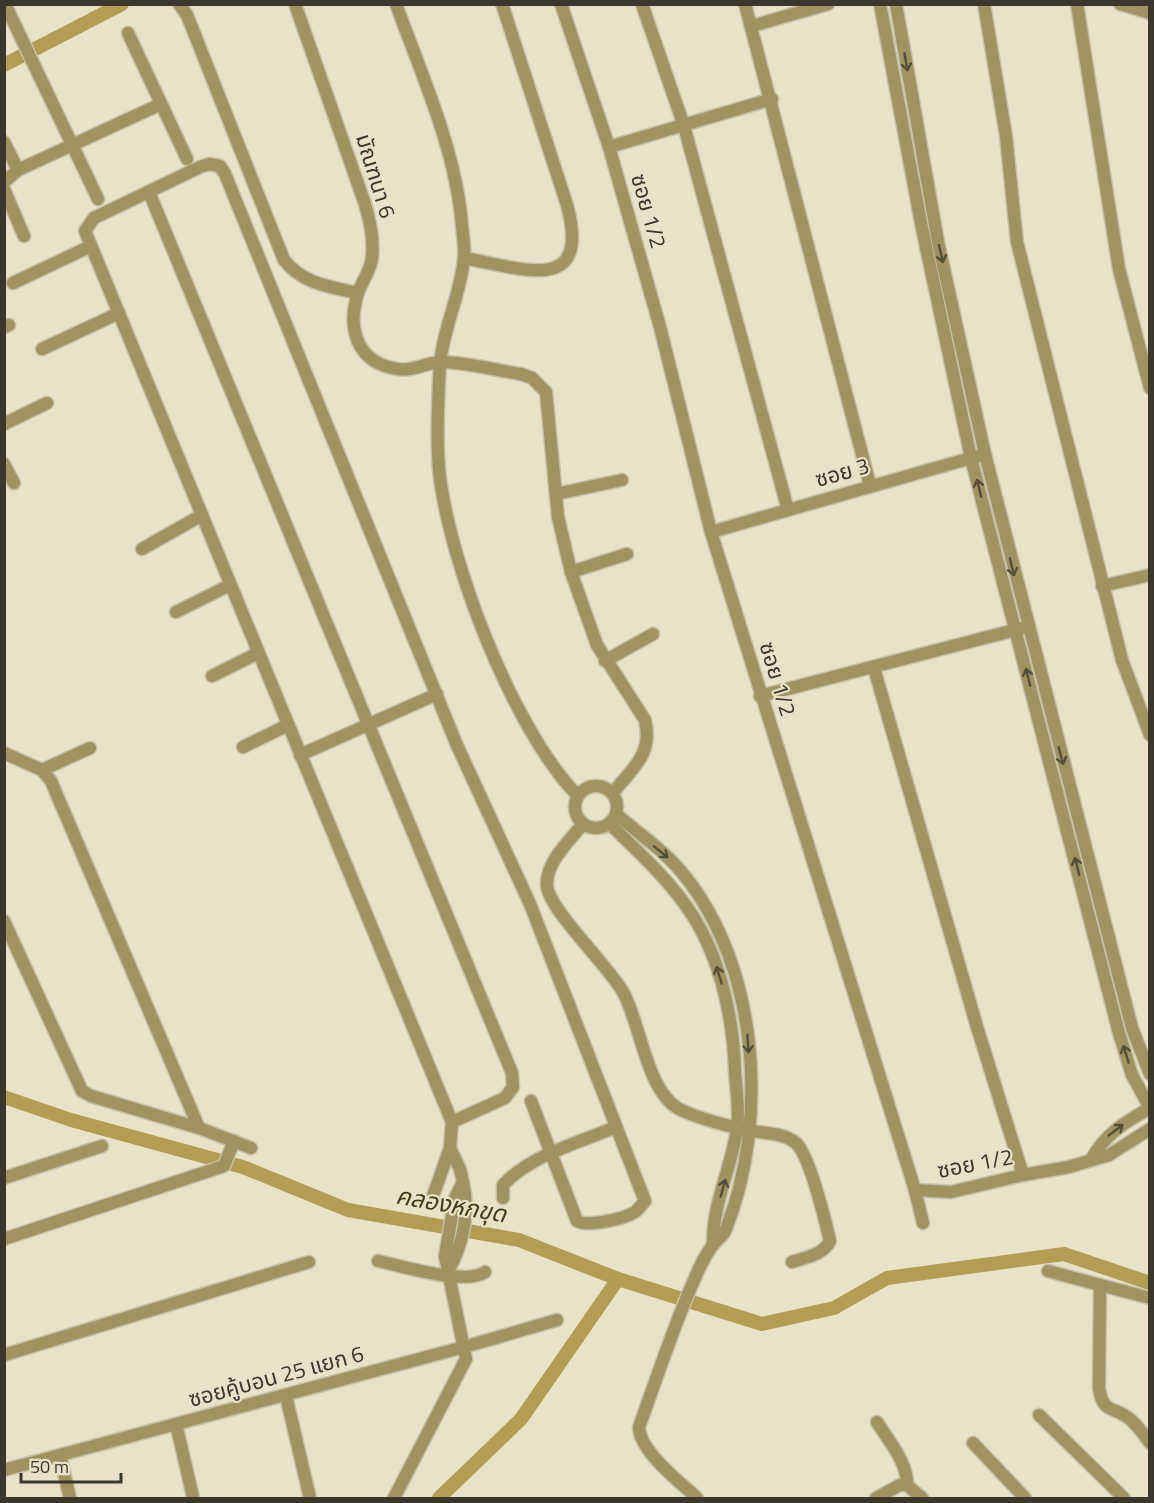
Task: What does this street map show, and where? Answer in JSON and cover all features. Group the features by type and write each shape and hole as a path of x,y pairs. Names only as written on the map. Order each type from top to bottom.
{"street":[{"path":"5,4 21,42 98,199"},
{"path":"179,4 188,15 284,260 295,273 323,286 358,293"},
{"name":"มัณฑนา 6","path":"295,4 373,232 372,261 358,293 352,324 355,341 365,353 398,370 416,369 441,361"},
{"path":"396,4 442,132 457,186 464,258 441,361 439,467 456,549 507,688 548,760 577,795"},
{"path":"464,258 531,270 548,270 559,268 568,260 572,247 573,227 567,205 502,4"},
{"name":"ซอย 1/2","path":"561,4 609,147 660,327 711,532 915,1190 951,1192 1091,1160 1109,1155 1149,1129"},
{"path":"642,4 684,126 788,510"},
{"path":"745,4 772,99 870,485"},
{"path":"752,26 828,4"},
{"path":"880,4 921,228 971,458 1022,629 1132,1028 1149,1074"},
{"path":"896,4 938,242 1022,629 1125,1054 1132,1075 1149,1107 1114,1130 1100,1143 1091,1160"},
{"path":"984,4 1006,136 1017,242 1102,586 1122,660 1149,735"},
{"path":"1077,4 1119,268 1149,388"},
{"path":"1120,4 1149,13"},
{"path":"128,33 187,159"},
{"path":"609,147 772,99"},
{"path":"4,182 18,170 161,104"},
{"path":"4,142 18,170"},
{"path":"433,1196 450,1148 452,1122 85,231 90,221 209,164 220,166 225,174 436,694 530,904 645,1201 634,1213 594,1224 584,1225 577,1221 531,1101"},
{"path":"4,189 24,236"},
{"path":"149,192 369,724 513,1081 511,1093 505,1098 452,1122"},
{"path":"13,283 91,246"},
{"path":"42,349 118,313"},
{"path":"441,361 521,374 540,384 547,402 556,494 571,572 605,661 645,720 648,743 644,753 613,793"},
{"path":"4,424 47,403"},
{"name":"ซอย 3","path":"711,532 985,454"},
{"path":"4,464 14,483"},
{"path":"556,494 622,480"},
{"path":"142,549 202,515"},
{"path":"571,572 627,554"},
{"path":"1102,586 1149,575"},
{"path":"176,612 231,585"},
{"path":"760,696 1022,629"},
{"path":"605,661 653,634"},
{"path":"212,676 258,653"},
{"path":"874,668 977,1027 1023,1174"},
{"path":"300,755 436,694"},
{"path":"243,747 288,725"},
{"path":"42,771 90,748"},
{"path":"4,753 42,771 51,781 200,1128"},
{"path":"595,785 604,787 613,793 617,803 613,819 592,828 583,824 574,811 577,795 585,788 595,785"},
{"path":"613,819 671,859 711,915 731,959 745,1015 751,1131 742,1180 725,1232 713,1245 684,1304 639,1427 639,1438 697,1498"},
{"path":"613,819 664,879 697,924 718,970 730,1017 735,1057 738,1127 712,1224 713,1245"},
{"path":"583,824 560,851 547,877 551,898 560,913 606,965 624,994 656,1083 678,1108 751,1131 786,1136 798,1145 806,1158 830,1241 827,1248 819,1253 792,1262"},
{"path":"697,924 711,915"},
{"path":"4,921 82,1091 91,1096 200,1128 231,1146 251,1148"},
{"path":"730,1017 745,1015"},
{"path":"503,1198 502,1185 514,1173 552,1153 616,1127"},
{"path":"4,1178 102,1146"},
{"path":"4,1239 224,1166 231,1146"},
{"path":"450,1148 460,1169 468,1203 451,1255"},
{"path":"394,1498 466,1359 449,1275 455,1198 463,1182"},
{"path":"915,1190 923,1223"},
{"path":"378,1261 449,1275 480,1276 485,1272"},
{"path":"4,1355 309,1262"},
{"path":"1048,1271 1149,1298"},
{"path":"1100,1285 1099,1388 1101,1402 1107,1408 1130,1419 1149,1443"},
{"name":"ซอยคู้บอน 25 แยก 6","path":"4,1470 286,1396 557,1320"},
{"path":"286,1396 310,1498"},
{"path":"1039,1415 1124,1498"},
{"path":"877,1422 902,1463 907,1485"},
{"path":"176,1424 193,1497"},
{"path":"973,1443 1025,1498"},
{"path":"60,1456 70,1498"},
{"path":"876,1498 900,1485 907,1485 922,1498"}],"waterway":[{"path":"4,65 122,4"},
{"name":"คลองหกขุด","path":"4,1097 71,1120 243,1167 348,1210 519,1240 618,1279 521,1419 439,1498"},
{"path":"618,1279 762,1324 834,1308 887,1278 1064,1254 1150,1283"}]}
